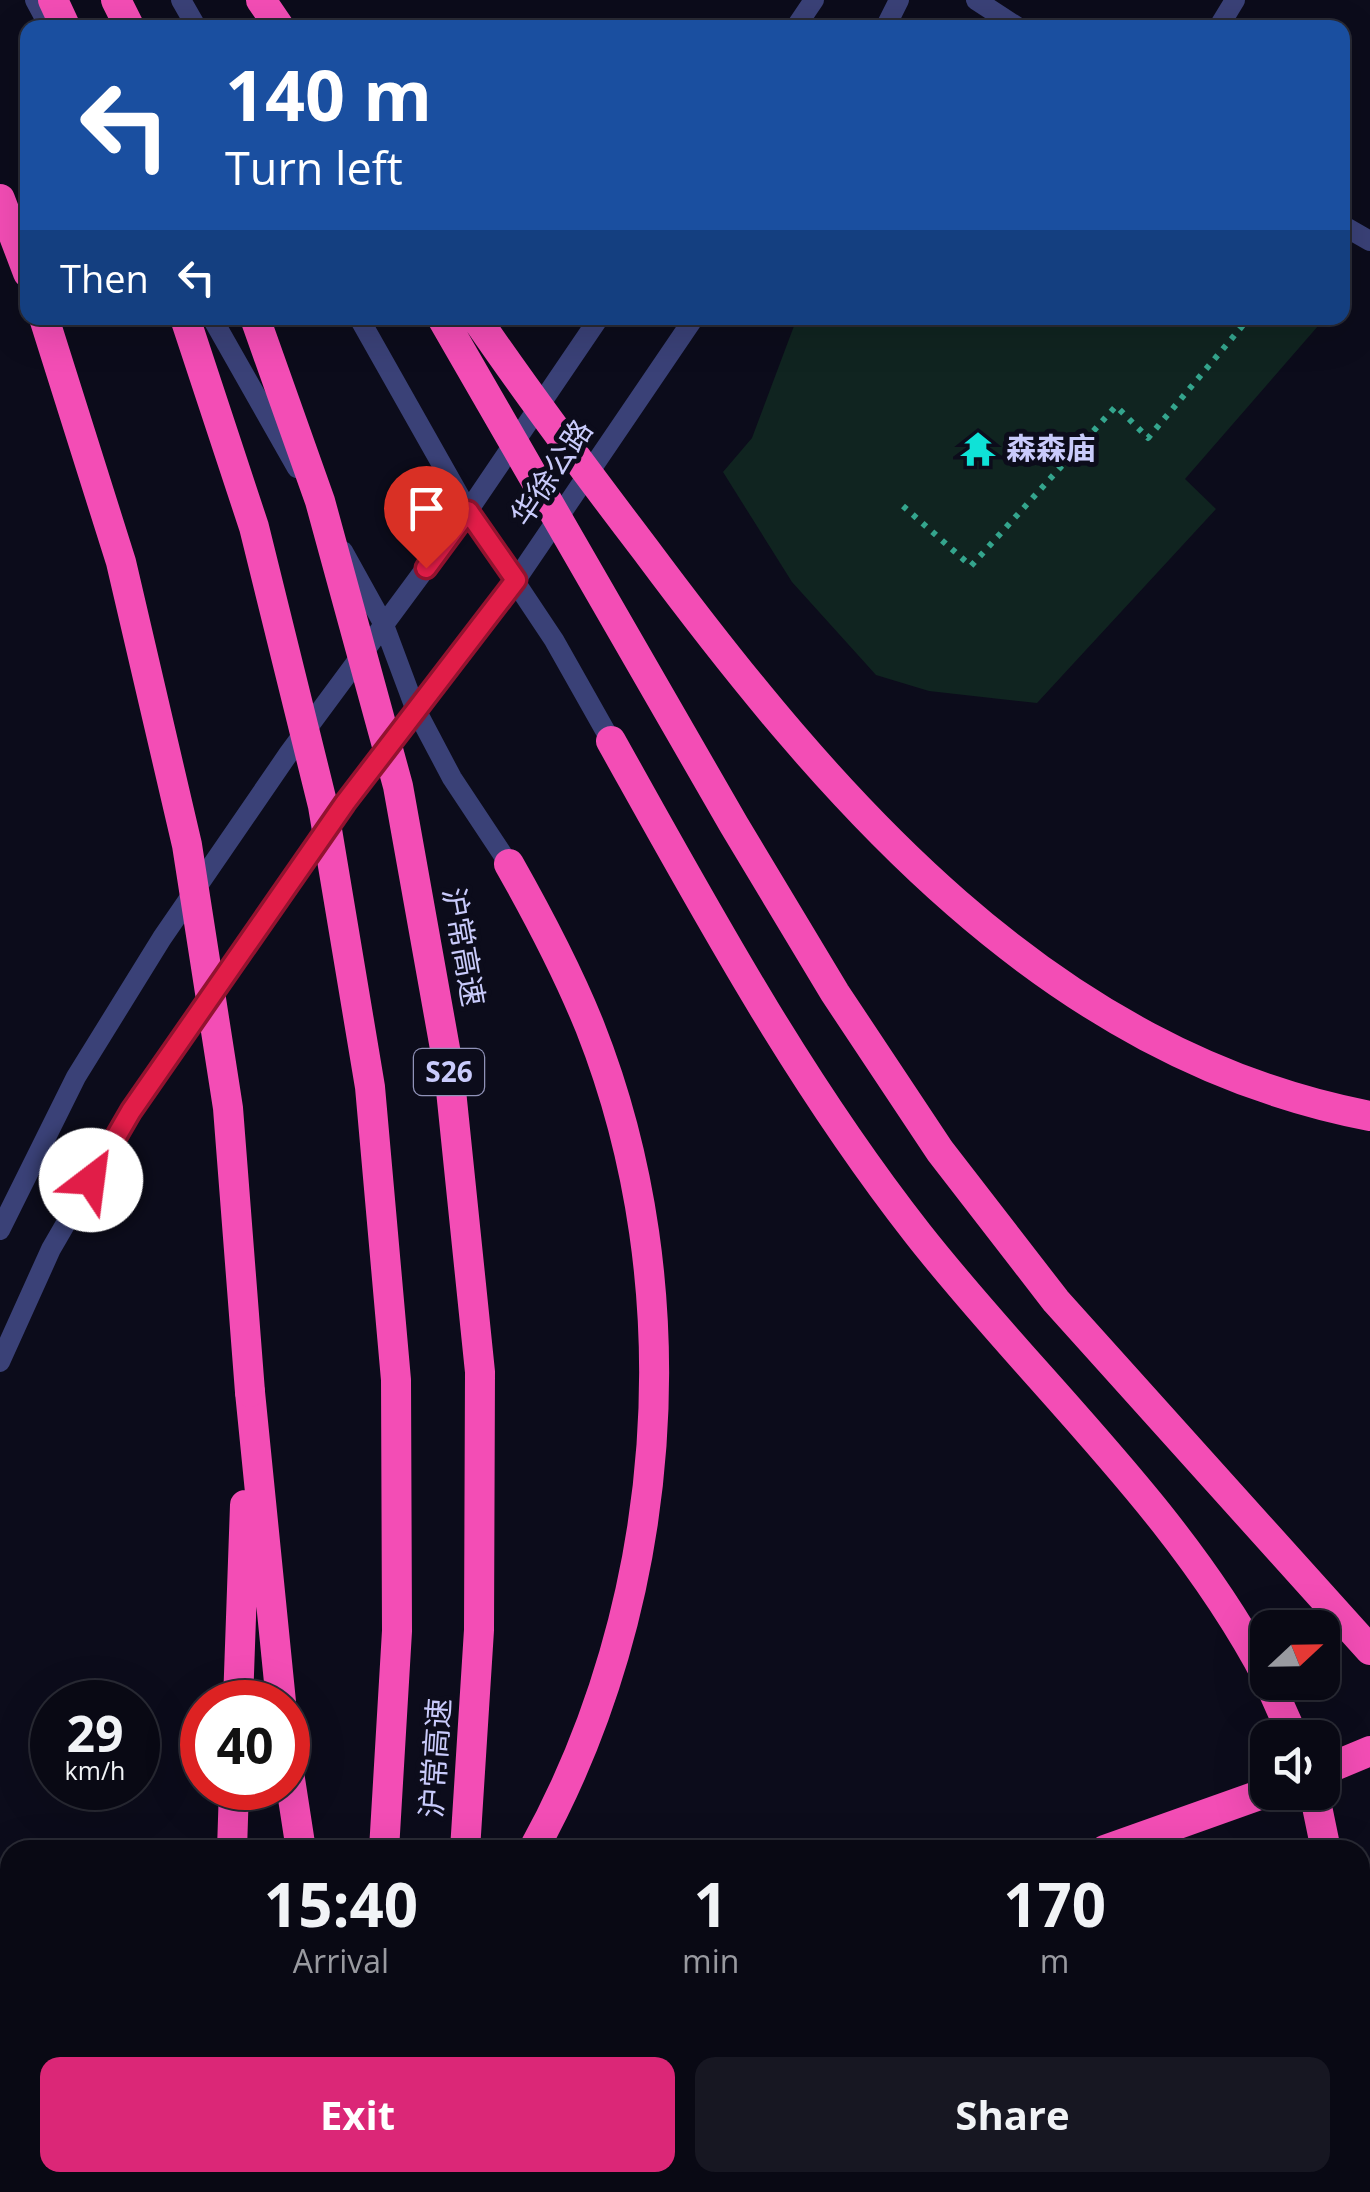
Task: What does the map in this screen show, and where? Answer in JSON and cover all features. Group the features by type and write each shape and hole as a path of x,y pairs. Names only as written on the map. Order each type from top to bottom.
{"highway":[{"path":"0,199 20,252"},
{"path":"46,325 121,562 186,845 228,1108 250,1392 279,1680"},
{"name":"沪常高速","path":"188,325 254,527 323,806 370,1087 396,1380 397,1631 385,1840"},
{"name":"沪常高速","path":"257,325 320,501 398,786 450,1072 480,1372 479,1630 466,1840"},
{"path":"446,325 744,842 836,993 940,1151 1056,1301 1370,1650"},
{"path":"481,325 711,638 869,823 969,916 1086,1004 1210,1069 1314,1105 1370,1116"},
{"path":"611,741 740,972 824,1106 918,1234 1185,1547 1250,1646"},
{"path":"510,864 553,942 591,1030 628,1151 650,1279 654,1419 638,1558 607,1683 558,1804 538,1840"},
{"path":"239,1680 250,1392"},
{"path":"1340,1764 1370,1751"},
{"path":"1133,1840 1250,1798"},
{"path":"232,1840 233,1810"},
{"path":"295,1810 299,1840"},
{"path":"1318,1810 1324,1840"}],"street":[{"path":"976,0 1007,20"},
{"path":"216,325 384,625 416,708 452,778 510,864"},
{"path":"363,325 468,511 516,580 611,741"},
{"name":"华徐公路","path":"0,1230 76,1077 162,938 289,753 468,511 593,325"},
{"name":"华徐公路","path":"0,1362 50,1249 131,1111 416,708 516,580 689,325"}],"path":[{"path":"903,506 971,566 1116,406 1148,438 1243,325"}],"green space":[{"path":"794,325 1319,325 1185,479 1216,509 1037,703 929,691 876,675 792,582 723,472 752,438"}],"place":[{"name":"森森庙","path":"978,449"}],"route":[{"path":"91,1180 131,1111 345,803 516,580 468,511 426,568"}]}
